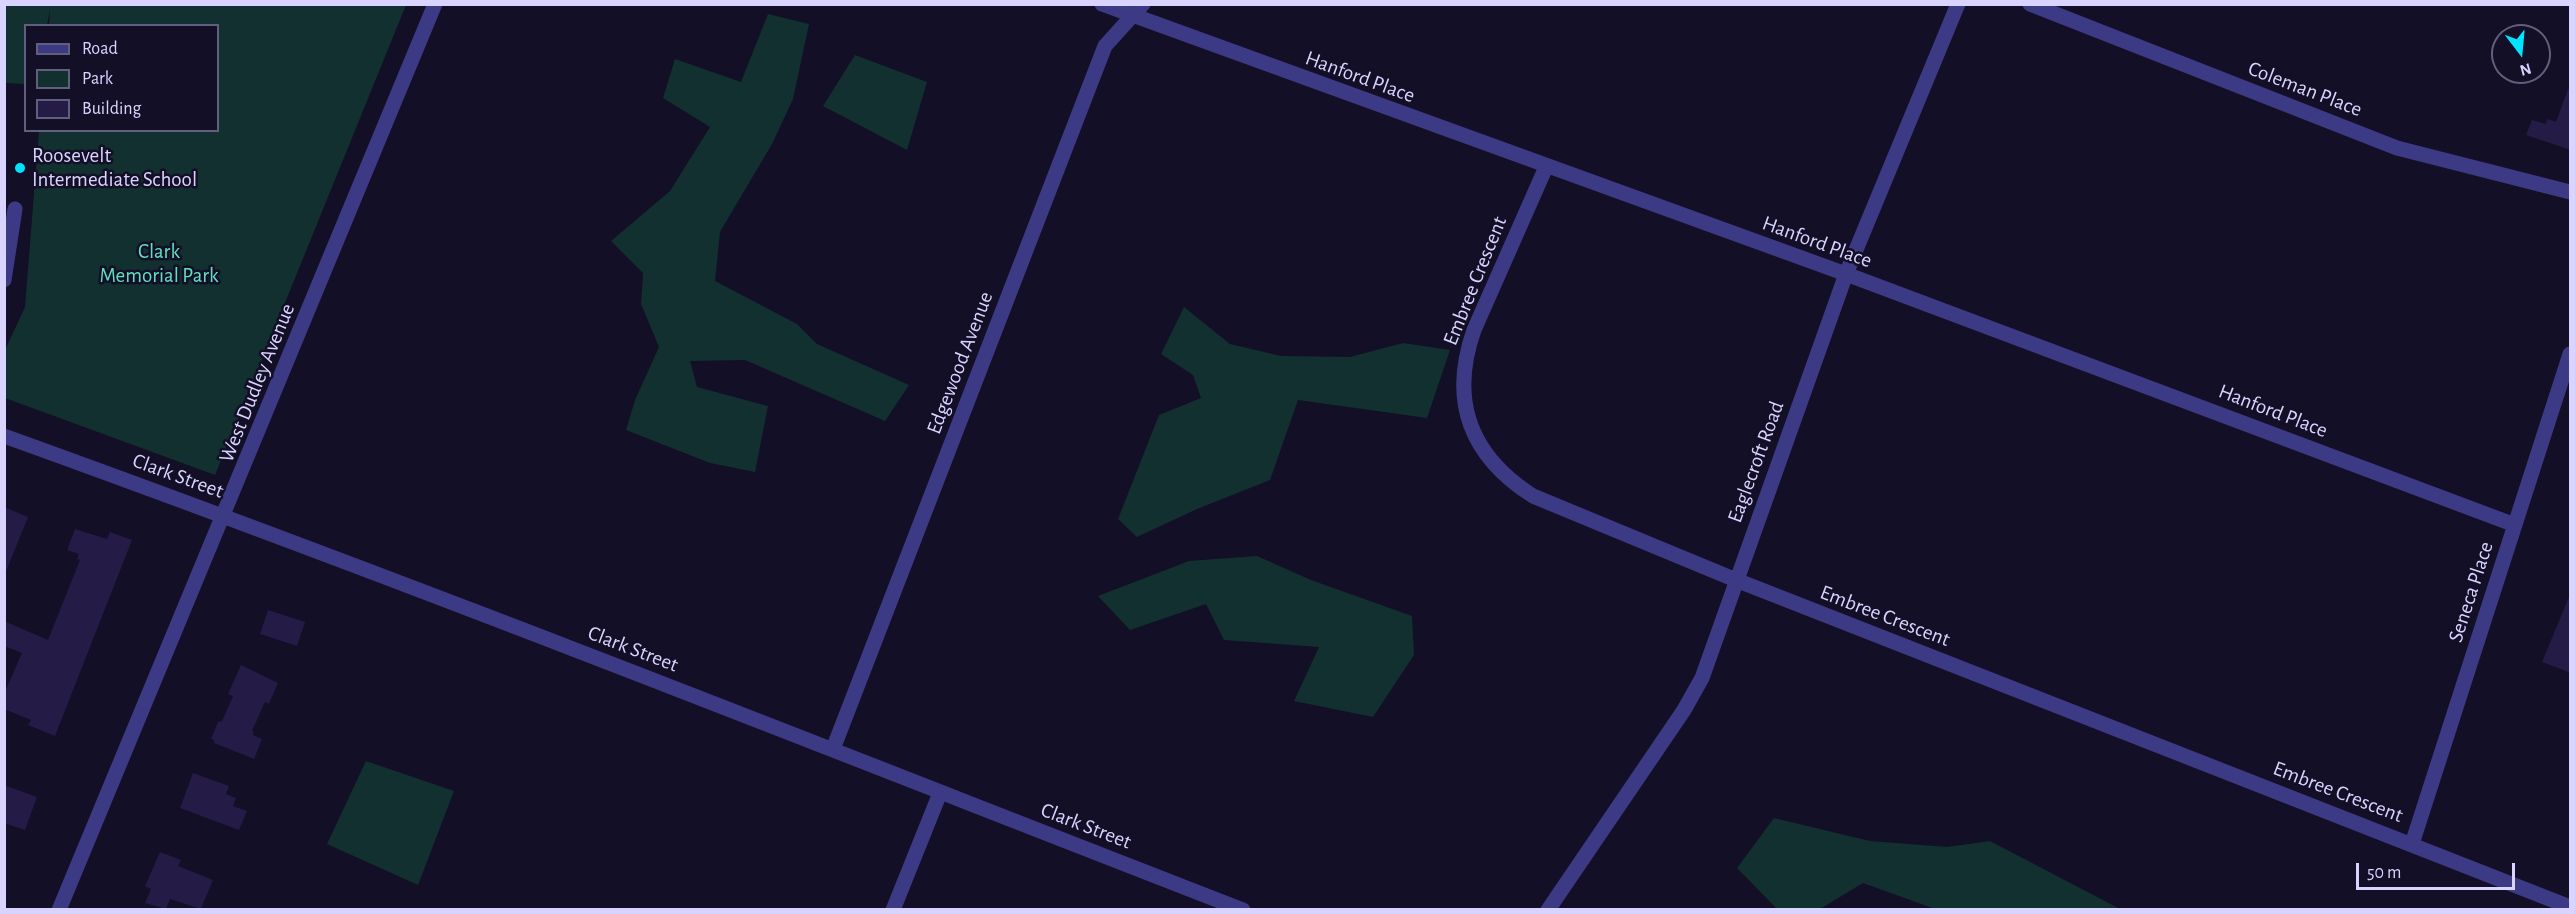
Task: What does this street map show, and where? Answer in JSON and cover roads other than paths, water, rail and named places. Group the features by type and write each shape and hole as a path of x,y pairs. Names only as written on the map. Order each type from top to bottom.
{"street":[{"name":"West Dudley Avenue","path":"59,909 225,515 435,4"},
{"name":"Hanford Place","path":"1102,4 1132,17 1846,274 2515,525"},
{"name":"Edgewood Avenue","path":"833,749 1105,46 1143,4"},
{"name":"Eaglecroft Road","path":"1548,909 1684,710 1702,678 1846,274 1958,4"},
{"name":"Coleman Place","path":"2030,4 2397,148 2571,192"},
{"name":"Embree Crescent","path":"1546,167 1467,351 1463,376 1464,403 1477,441 1491,463 1510,481 1533,496 1736,580 2571,907"},
{"path":"4,280 15,208"},
{"name":"Seneca Place","path":"2412,844 2571,354"},
{"name":"Clark Street","path":"4,436 225,515 1244,909"},
{"path":"893,909 940,793"}],"place":[{"name":"Roosevelt Intermediate School","path":"20,168"}],"park label":[{"name":"Clark Memorial Park","path":"159,264"}]}
